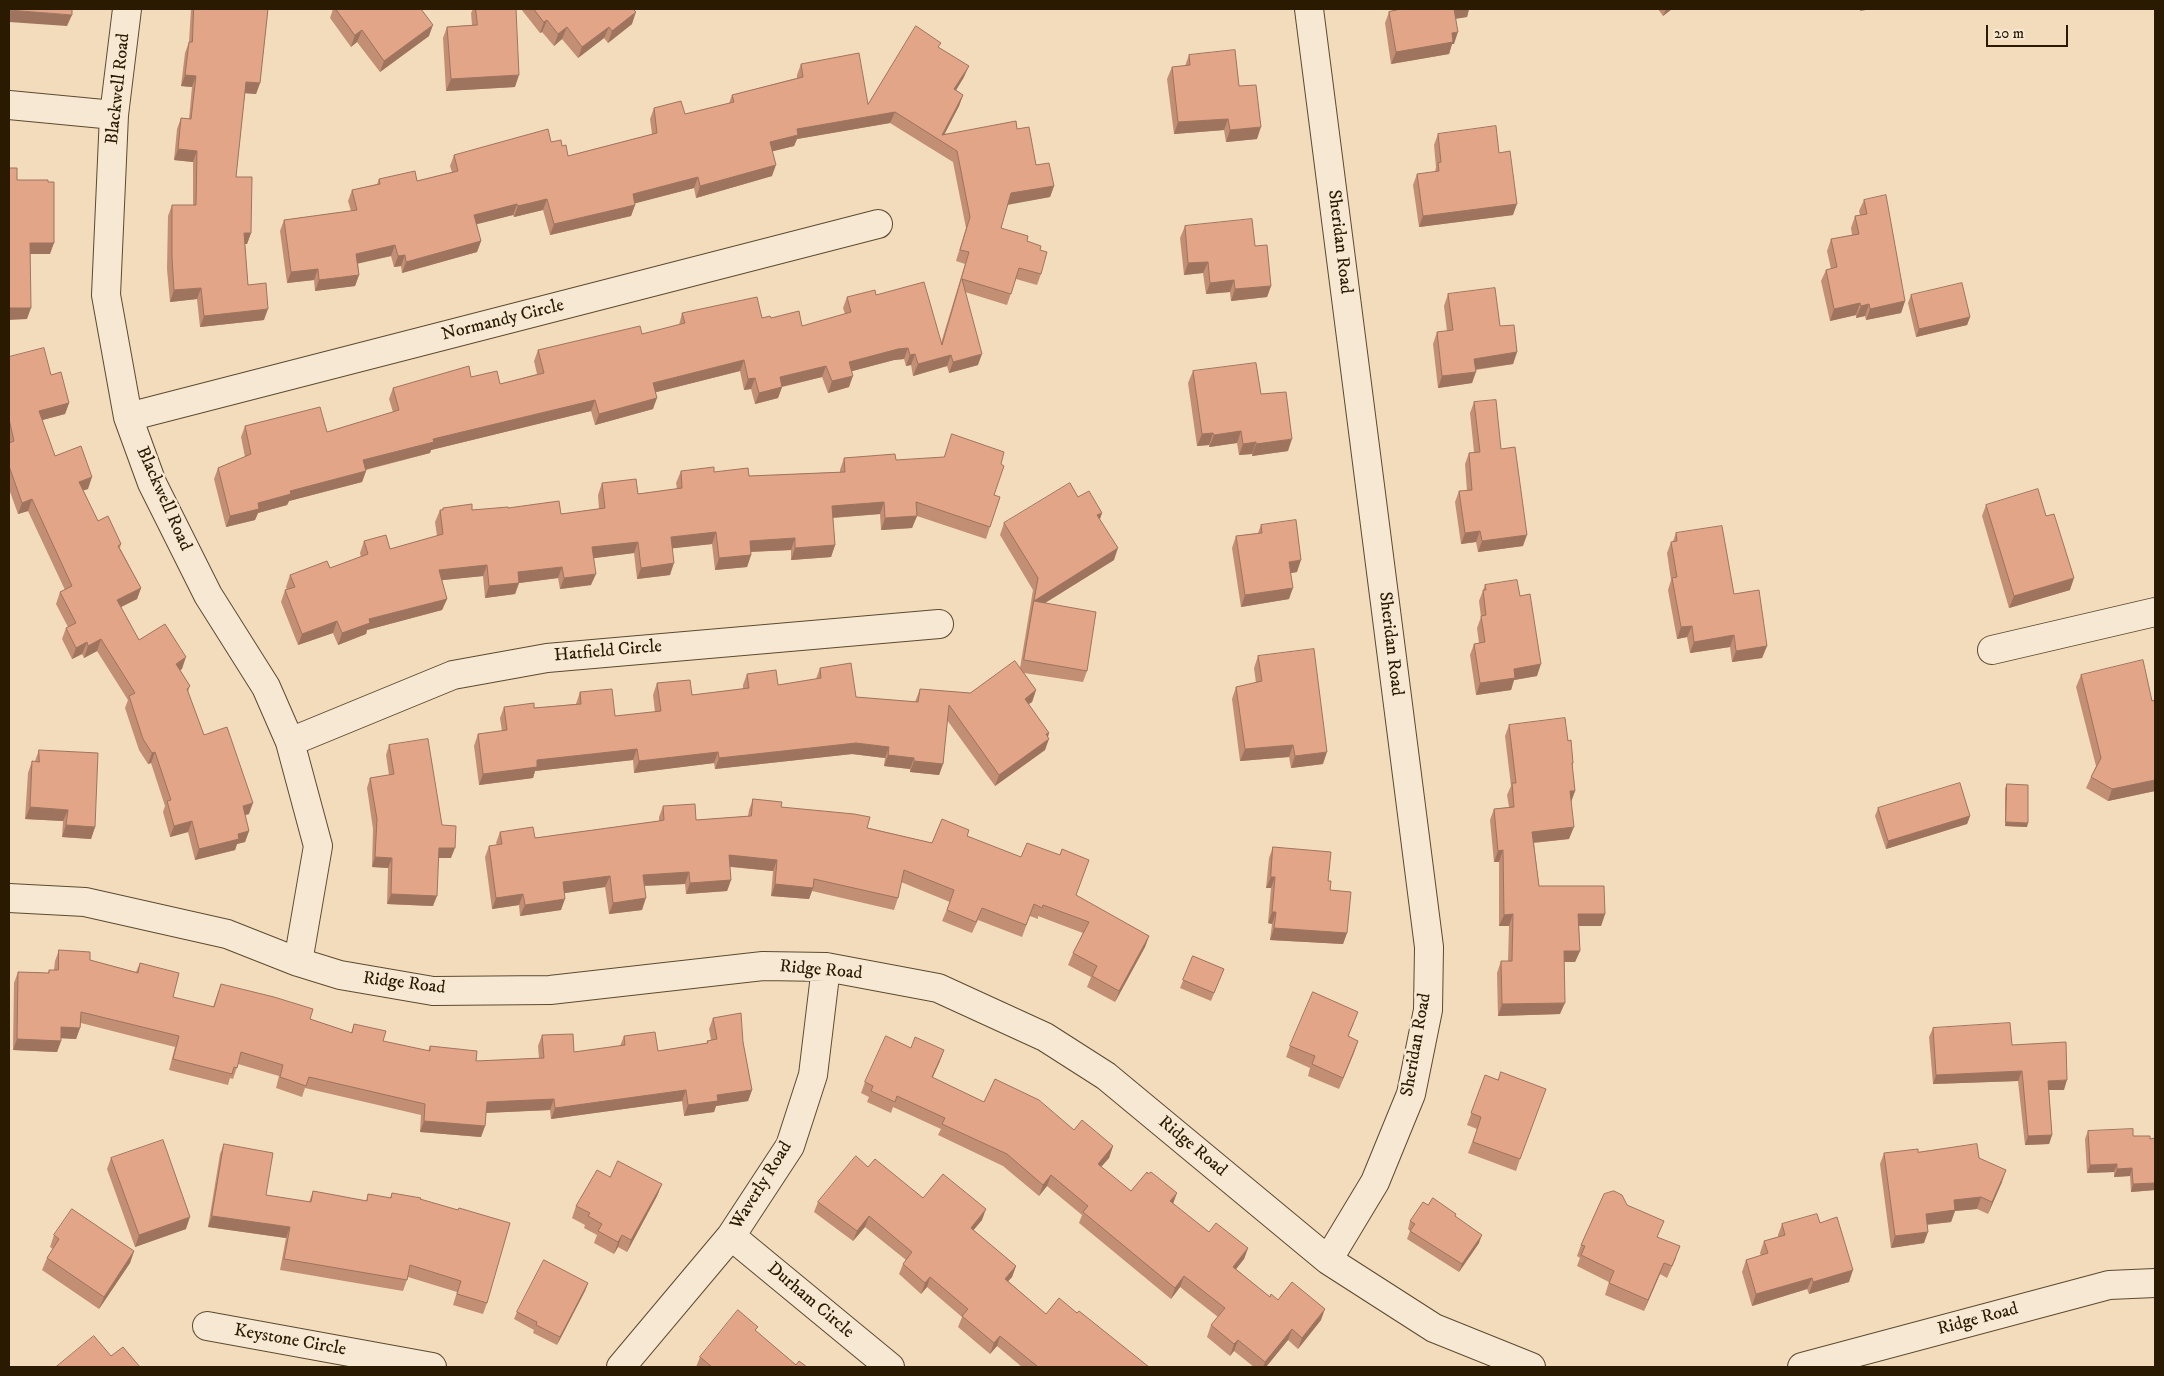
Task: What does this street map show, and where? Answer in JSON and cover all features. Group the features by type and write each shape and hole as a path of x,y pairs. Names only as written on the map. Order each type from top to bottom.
{"street":[{"name":"Blackwell Road","path":"128,9 114,115 106,295 128,417 152,483 208,595 266,687 290,742 318,846 298,962"},
{"name":"Sheridan Road","path":"1309,9 1429,947 1428,1010 1411,1094 1375,1182 1328,1260"},
{"path":"9,105 114,115"},
{"name":"Normandy Circle","path":"128,417 878,224"},
{"path":"1992,650 2155,612"},
{"name":"Hatfield Circle","path":"290,742 453,675 491,668 547,658 939,624"},
{"name":"Ridge Road","path":"9,898 85,902 227,934 298,962 340,976 433,991 550,990 763,966 826,967 938,988 1045,1037 1106,1076 1328,1260 1434,1328 1531,1367"},
{"name":"Waverly Road","path":"621,1367 731,1236 790,1146 813,1075 826,967"},
{"name":"Durham Circle","path":"731,1236 890,1367"},
{"name":"Ridge Road","path":"1802,1367 1856,1361 2109,1285 2155,1283"},
{"name":"Keystone Circle","path":"207,1326 432,1367"}],"building":[{"path":"72,9 72,15 9,10"},
{"path":"194,9 268,9 260,83 246,82 236,177 252,177 251,233 244,233 248,285 266,283 268,309 204,316 201,288 174,290 172,205 196,205 197,151 178,149 181,118 191,119 196,76 185,75 189,42 192,42"},
{"path":"336,9 421,9 433,25 384,61 362,30 355,35"},
{"path":"476,9 516,9 519,75 451,79 447,27 477,25"},
{"path":"534,9 633,9 636,12 612,31 609,27 582,47 567,27 558,34 547,20 544,22"},
{"path":"1401,9 1454,9 1458,32 1452,33 1453,42 1396,52 1389,12"},
{"path":"916,26 941,43 938,47 969,66 954,89 963,95 942,135 1016,121 1017,129 1029,127 1036,165 1049,163 1054,186 1011,193 1001,228 1028,236 1027,241 1041,246 1040,250 1047,252 1041,274 1019,268 1011,294 962,279 982,354 953,362 951,355 918,364 915,354 910,355 908,348 898,349 849,362 853,376 832,381 826,366 780,377 782,387 759,393 755,378 748,379 744,360 653,383 657,398 599,414 595,400 433,439 434,442 363,460 366,471 290,491 291,494 258,503 259,509 230,516 218,468 251,454 245,426 320,407 327,432 399,410 393,388 469,366 471,377 497,371 500,384 544,373 538,350 640,326 642,334 685,323 682,313 757,297 762,318 770,316 771,318 799,311 802,326 851,312 847,297 875,290 876,295 924,282 942,345 969,252 960,250 970,217 957,151 895,112 797,129 798,135 770,142 776,165 700,186 698,177 633,194 635,205 554,224 547,199 518,206 517,204 474,215 481,241 406,262 405,255 398,256 395,245 356,254 359,275 319,280 318,269 291,272 284,220 357,210 352,190 380,184 379,179 415,171 417,181 458,171 454,155 548,129 551,142 561,140 562,146 566,145 568,156 657,133 654,108 681,101 685,114 734,102 732,95 803,77 801,64 859,53 868,104"},
{"path":"1235,50 1239,86 1256,85 1261,127 1230,130 1228,119 1178,122 1172,67 1190,65 1189,55"},
{"path":"1496,126 1499,153 1510,151 1517,204 1423,216 1417,174 1439,171 1438,163 1441,162 1438,134"},
{"path":"9,168 17,168 17,180 48,180 48,182 54,182 54,243 30,243 31,308 9,308"},
{"path":"1886,195 1905,301 1870,309 1869,304 1861,306 1860,303 1834,309 1826,270 1837,267 1831,239 1859,234 1855,216 1867,214 1864,200"},
{"path":"1252,219 1255,246 1267,245 1271,286 1235,289 1234,280 1210,283 1208,262 1188,263 1185,226"},
{"path":"1962,283 1970,317 1919,329 1911,295"},
{"path":"1495,288 1500,326 1514,325 1517,352 1474,359 1476,372 1442,376 1437,332 1453,330 1448,294"},
{"path":"44,348 51,375 61,372 69,403 39,411 55,456 81,446 92,477 79,482 98,521 108,516 121,544 118,546 141,588 117,600 139,640 165,624 186,657 176,664 190,686 187,689 204,735 227,727 253,803 243,806 249,831 238,834 239,839 199,849 192,821 174,826 167,801 171,800 155,752 152,753 143,739 129,696 135,693 101,639 88,646 87,642 76,648 66,628 76,623 60,592 72,586 32,499 22,503 9,466 9,443 14,441 9,419 9,357"},
{"path":"1256,363 1261,394 1286,392 1292,439 1243,444 1241,431 1214,435 1213,433 1202,434 1193,371"},
{"path":"1496,400 1501,449 1515,447 1527,535 1482,541 1480,531 1465,533 1459,491 1472,490 1469,453 1480,452 1474,402"},
{"path":"952,434 1004,452 1001,464 1004,466 994,495 1000,497 990,527 916,502 917,516 885,518 884,502 832,506 835,545 795,548 795,538 750,541 751,555 719,558 716,532 671,537 674,563 641,568 638,542 592,547 596,574 564,578 562,567 518,572 519,583 489,586 487,565 439,570 447,599 369,619 370,623 342,633 337,621 302,634 285,590 295,587 290,575 327,561 330,568 368,554 364,541 386,535 390,549 443,534 440,510 443,510 443,508 472,504 472,510 508,508 559,501 561,514 605,508 602,483 636,479 638,494 682,488 681,471 714,467 714,472 748,468 749,476 845,472 844,458 895,454 896,460 944,457"},
{"path":"1070,483 1078,497 1089,491 1102,513 1097,515 1118,548 1034,601 1038,578 1004,523"},
{"path":"2038,489 2046,516 2054,514 2074,578 2014,596 1986,505"},
{"path":"1296,520 1301,560 1289,562 1293,588 1245,595 1236,536 1262,533 1261,525"},
{"path":"1722,526 1734,594 1759,590 1767,646 1736,651 1734,635 1694,642 1692,626 1681,627 1672,578 1677,577 1671,542 1677,541 1676,533"},
{"path":"1517,580 1520,596 1530,594 1541,664 1514,669 1515,678 1480,683 1474,644 1485,642 1481,616 1486,615 1483,590 1486,590 1485,585"},
{"path":"1034,601 1096,612 1087,671 1024,660"},
{"path":"1314,649 1327,752 1295,756 1293,745 1245,749 1236,687 1262,681 1258,656"},
{"path":"2143,660 2152,701 2155,700 2155,780 2112,789 2091,777 2101,758 2081,675"},
{"path":"1015,661 1036,690 1025,699 1049,733 1046,734 1049,739 999,775 949,705 943,764 914,761 914,758 888,755 889,747 856,743 719,758 718,752 639,761 637,749 537,760 537,767 483,774 478,734 507,730 504,707 534,703 534,708 581,704 580,692 612,689 615,716 661,711 657,683 690,680 692,695 749,688 747,674 776,670 778,685 821,678 820,668 851,663 856,697 918,702 920,689 970,693"},
{"path":"1565,718 1568,741 1571,740 1573,763 1575,791 1570,791 1574,827 1532,832 1539,886 1604,886 1605,914 1578,914 1580,951 1564,951 1565,1003 1502,1004 1501,961 1512,961 1513,914 1504,915 1503,850 1498,851 1494,809 1514,807 1512,783 1516,783 1509,725"},
{"path":"428,739 442,825 456,826 455,848 439,848 437,896 391,894 392,858 375,857 377,819 370,778 394,774 389,745"},
{"path":"39,750 98,753 95,827 66,825 68,810 30,807 32,761 39,762"},
{"path":"1960,783 1970,816 1888,841 1878,808"},
{"path":"2007,784 2028,785 2028,823 2006,822"},
{"path":"753,799 782,802 781,807 870,817 867,828 932,843 942,819 969,830 967,836 1021,857 1027,843 1060,855 1062,849 1089,860 1076,895 1149,936 1119,991 1092,976 1097,966 1073,953 1089,922 1043,905 1042,908 1034,904 1026,925 982,908 976,922 947,910 954,890 904,870 898,898 814,879 813,888 775,884 777,860 729,855 731,880 690,883 689,872 643,875 646,898 613,903 610,876 563,882 565,899 525,905 523,894 496,898 489,846 502,844 500,832 533,827 535,838 659,821 664,820 663,806 695,804 696,820 751,816"},
{"path":"1273,847 1331,852 1328,881 1331,881 1330,890 1351,892 1347,933 1274,928 1276,912 1272,912 1275,877 1271,877"},
{"path":"59,950 90,952 90,960 138,973 140,963 179,973 173,997 214,1007 221,984 313,1009 310,1019 352,1033 354,1024 386,1031 383,1041 430,1051 430,1046 477,1051 476,1061 544,1058 542,1035 573,1034 574,1052 625,1045 624,1036 655,1032 658,1051 708,1043 707,1041 717,1039 713,1018 741,1013 743,1042 752,1090 717,1095 718,1101 688,1105 686,1090 555,1108 554,1099 487,1102 485,1126 424,1121 425,1104 309,1077 306,1086 280,1077 283,1065 241,1052 237,1068 234,1067 232,1074 173,1059 179,1036 81,1012 80,1028 61,1027 61,1041 17,1039 18,972 49,973 49,970 58,970"},
{"path":"1193,956 1224,969 1214,993 1183,980"},
{"path":"1313,992 1358,1012 1348,1036 1358,1041 1343,1078 1312,1064 1315,1056 1290,1046"},
{"path":"2010,1023 2012,1045 2066,1042 2067,1080 2048,1081 2052,1135 2028,1136 2022,1071 1936,1075 1933,1028"},
{"path":"886,1036 911,1048 915,1037 944,1050 932,1077 984,1102 995,1079 1039,1100 1074,1130 1082,1120 1113,1146 1098,1164 1131,1191 1147,1172 1148,1174 1151,1172 1177,1193 1170,1201 1209,1232 1216,1223 1248,1248 1233,1267 1270,1297 1271,1294 1278,1300 1292,1282 1325,1309 1302,1338 1292,1329 1265,1362 1238,1340 1234,1344 1211,1325 1225,1308 1184,1276 1175,1288 1083,1212 1088,1206 1051,1175 1043,1185 1007,1154 942,1124 945,1118 897,1096 895,1102 871,1091 873,1086 865,1082"},
{"path":"1501,1072 1546,1089 1520,1159 1473,1142 1481,1117 1471,1113 1485,1075 1498,1080"},
{"path":"2133,1129 2133,1136 2150,1136 2150,1139 2155,1138 2155,1183 2133,1184 2132,1168 2117,1169 2117,1164 2090,1165 2088,1131"},
{"path":"163,1140 190,1217 139,1235 111,1158"},
{"path":"224,1144 273,1153 266,1195 311,1202 313,1191 367,1201 368,1194 391,1198 392,1193 421,1198 458,1210 459,1208 510,1223 487,1303 457,1294 461,1281 410,1265 407,1280 284,1259 290,1227 212,1216"},
{"path":"1977,1144 1979,1158 2006,1170 1992,1202 1981,1197 1954,1200 1955,1210 1926,1214 1928,1232 1895,1236 1884,1153 1918,1149 1918,1152"},
{"path":"856,1156 868,1167 875,1159 923,1198 943,1174 986,1209 971,1228 1016,1266 1005,1279 1046,1314 1059,1298 1077,1313 1079,1311 1149,1367 1035,1367 1037,1366 1000,1336 994,1343 962,1316 968,1309 930,1277 925,1283 903,1264 912,1252 869,1216 857,1231 818,1202"},
{"path":"618,1161 662,1184 631,1240 622,1235 618,1242 598,1231 602,1224 588,1216 590,1213 576,1206 597,1170 610,1177"},
{"path":"1614,1191 1622,1195 1627,1205 1664,1221 1657,1237 1680,1246 1672,1266 1664,1263 1648,1300 1609,1283 1614,1271 1581,1255 1585,1246 1581,1245 1604,1194"},
{"path":"1433,1198 1482,1235 1462,1264 1410,1231 1415,1224 1410,1221 1423,1202 1428,1205"},
{"path":"72,1209 134,1251 104,1297 47,1258 59,1239 54,1235"},
{"path":"1817,1214 1820,1223 1837,1217 1853,1270 1813,1282 1812,1278 1756,1294 1746,1260 1768,1253 1764,1241 1785,1235 1782,1224"},
{"path":"544,1260 588,1283 560,1337 536,1325 537,1322 517,1312"},
{"path":"738,1310 758,1327 755,1330 796,1365 799,1361 807,1367 712,1367 700,1357"},
{"path":"94,1336 111,1356 123,1347 140,1367 56,1367"}]}
